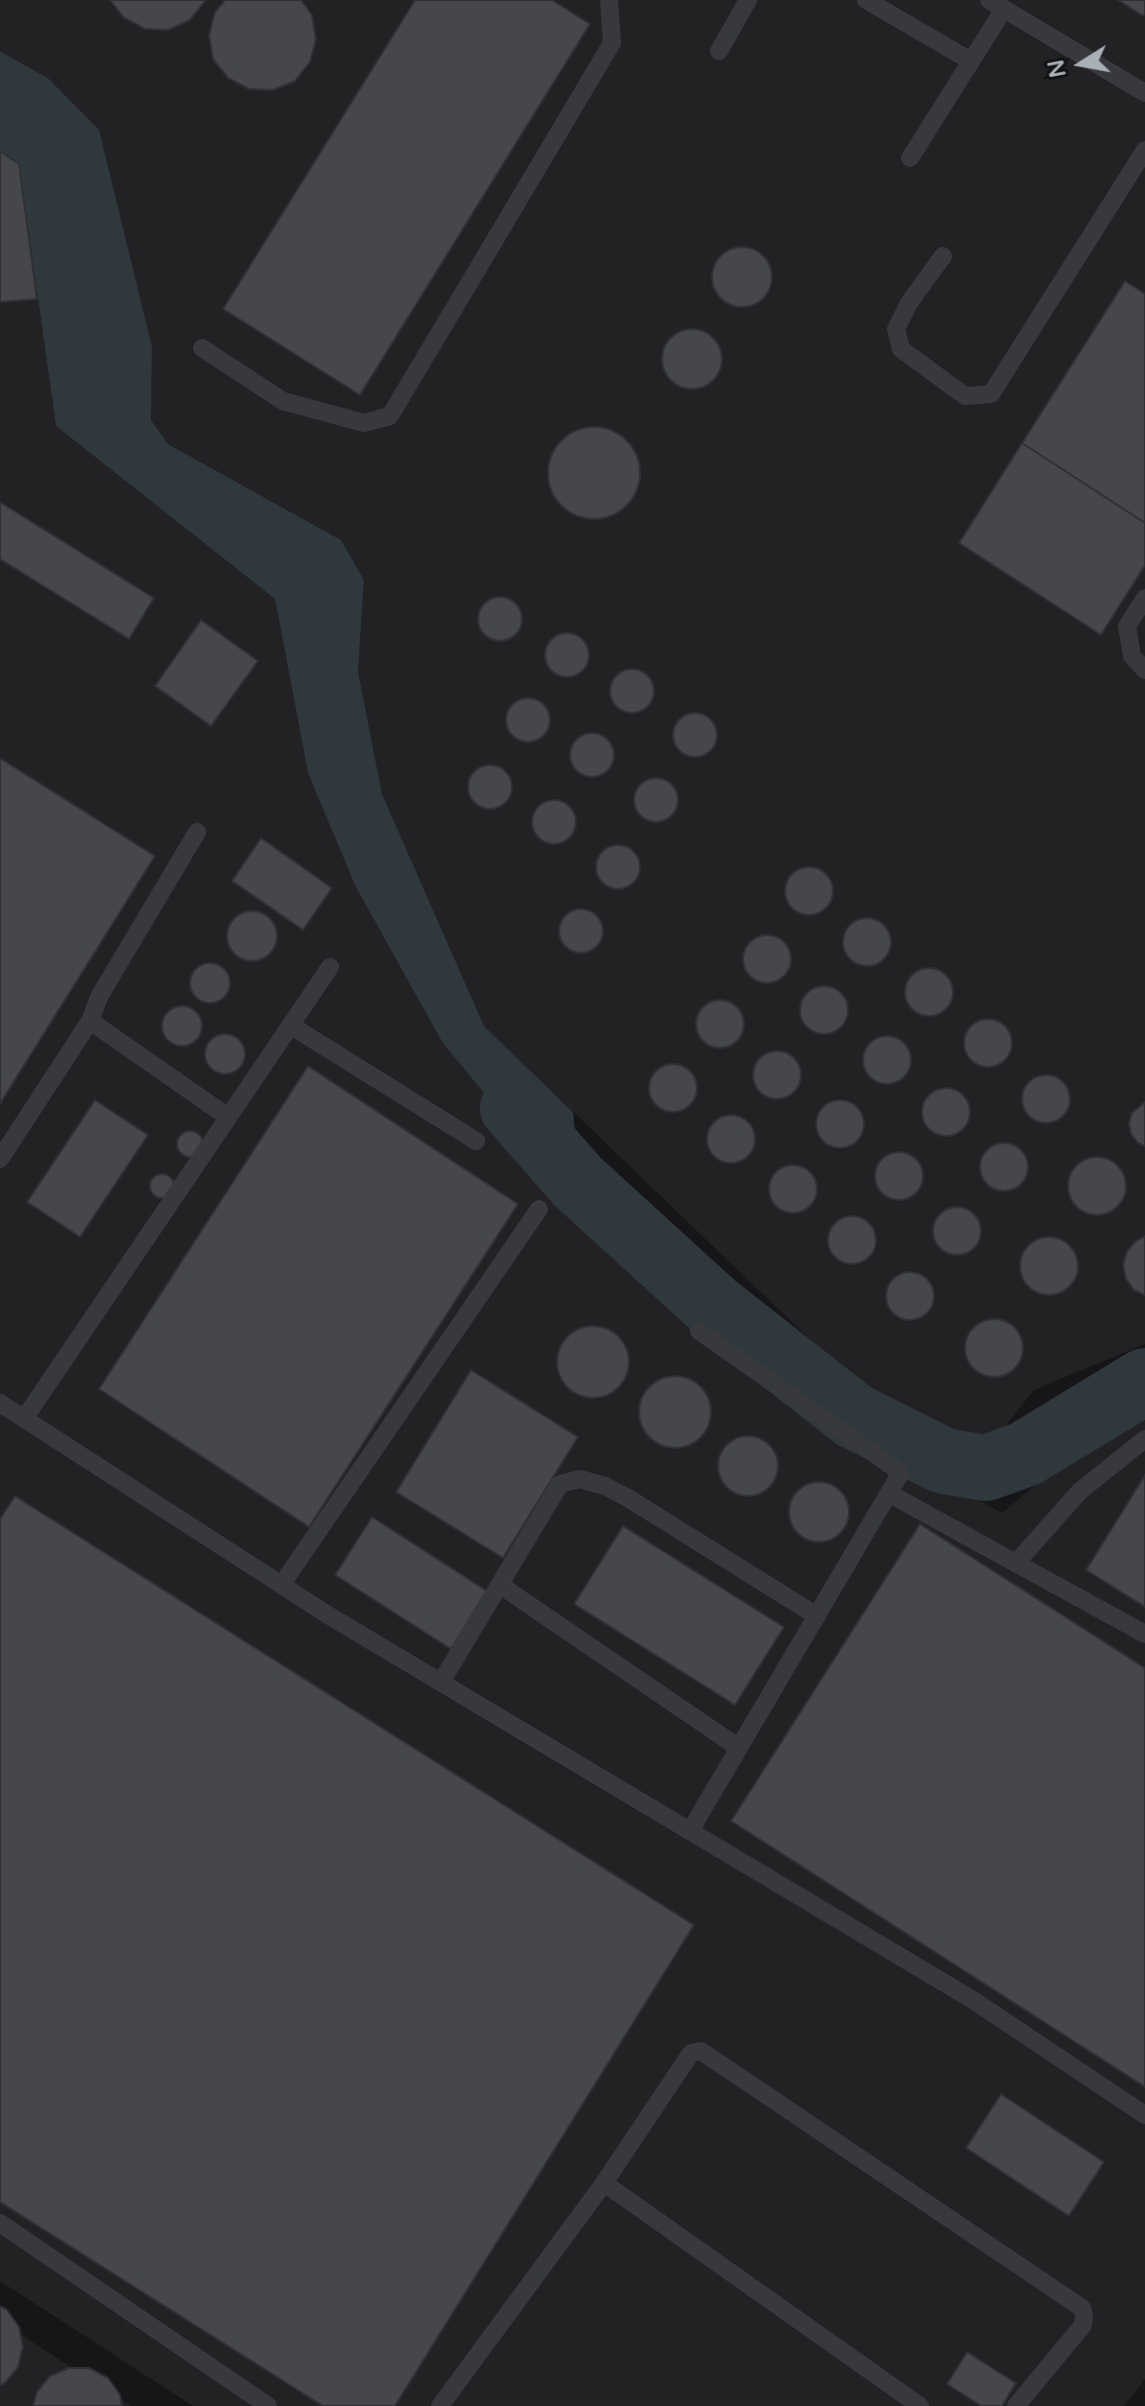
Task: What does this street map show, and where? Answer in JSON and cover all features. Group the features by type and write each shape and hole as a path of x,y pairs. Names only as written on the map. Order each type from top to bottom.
{"lane":[{"path":"202,348 283,401 364,423 390,416 612,43 609,0"},
{"path":"719,51 748,0"},
{"path":"866,0 971,61"},
{"path":"910,158 971,61 997,5 1142,84"},
{"path":"943,256 909,303 896,329 901,349 965,396 991,394 1145,150"},
{"path":"1145,598 1127,626 1132,656 1145,670"},
{"path":"0,1159 90,1021 99,997 197,832"},
{"path":"24,1419 330,967"},
{"path":"90,1021 228,1117"},
{"path":"290,1025 476,1141"},
{"path":"282,1584 539,1209"},
{"path":"690,1831 900,1474 699,1331"},
{"path":"0,1403 441,1682 973,2000 1145,2115"},
{"path":"1016,1563 1080,1491 1145,1439"},
{"path":"441,1682 560,1484 580,1479 605,1486 628,1498 817,1616"},
{"path":"890,1494 1145,1634"},
{"path":"500,1585 739,1748"},
{"path":"440,2406 604,2183 691,2053 701,2051 1082,2308 1083,2325 1016,2406"},
{"path":"604,2183 920,2406"},
{"path":"0,2223 268,2406"}],"shaded area":[{"path":"0,0 1145,0 1145,1344 1034,1390 993,1442 876,1403 484,1026 382,794 358,671 364,580 341,540 168,444 151,420 152,347 49,79 0,51"},
{"path":"0,51 49,79 99,130 152,347 151,420 168,444 341,540 364,580 358,671 382,794 484,1026 573,1112 579,1169 563,1187 444,1045 356,887 308,773 275,599 56,426 19,164 0,151"},
{"path":"0,151 19,164 56,426 275,599 308,773 444,1045 563,1187 744,1371 1002,1513 1145,1393 1145,2379 1124,2406 193,2406 0,2281"},
{"path":"0,2321 131,2406 0,2406"}],"building":[{"path":"110,0 206,0 190,20 168,30 145,29 123,17"},
{"path":"225,0 301,0 312,15 316,39 310,62 295,81 273,90 249,89 228,78 213,59 209,35 215,12"},
{"path":"415,0 552,0 590,24 360,395 223,309"},
{"path":"1118,0 1145,0 1145,13 1143,16"},
{"path":"0,151 19,164 37,299 0,302"},
{"path":"742,247 754,249 763,256 770,265 770,289 763,298 754,305 742,307 730,305 721,298 714,289 712,277 714,265 721,256 730,249"},
{"path":"1125,281 1145,294 1145,523 1022,443"},
{"path":"692,329 704,331 713,338 720,347 720,371 713,380 704,387 692,389 680,387 671,380 664,371 662,359 664,347 671,338 680,331"},
{"path":"594,427 612,430 627,440 637,455 640,473 637,491 627,506 612,516 594,519 576,516 561,506 551,491 548,473 551,455 561,440 576,430"},
{"path":"1022,443 1145,523 1145,565 1101,635 959,543"},
{"path":"0,502 154,598 129,639 0,559"},
{"path":"500,597 516,603 522,619 516,635 500,641 484,635 478,619 484,603"},
{"path":"201,620 258,661 211,726 155,686"},
{"path":"567,633 583,639 589,655 583,671 567,677 551,671 545,655 551,639"},
{"path":"632,669 648,675 654,691 648,707 632,713 616,707 610,691 616,675"},
{"path":"528,698 544,704 550,720 544,736 528,742 512,736 506,720 512,704"},
{"path":"695,713 711,719 717,735 711,751 695,757 679,751 673,735 679,719"},
{"path":"592,733 608,739 614,755 608,771 592,777 576,771 570,755 576,739"},
{"path":"0,758 155,856 0,1104"},
{"path":"490,765 506,771 512,787 506,803 490,809 474,803 468,787 474,771"},
{"path":"656,778 672,784 678,800 672,816 656,822 640,816 634,800 640,784"},
{"path":"554,800 570,806 576,822 570,838 554,844 538,838 532,822 538,806"},
{"path":"261,838 332,888 303,930 232,881"},
{"path":"618,845 634,851 640,867 634,883 618,889 602,883 596,867 602,851"},
{"path":"809,867 826,874 833,891 826,908 809,915 792,908 785,891 792,874"},
{"path":"581,909 597,915 603,931 597,947 581,953 565,947 559,931 565,915"},
{"path":"252,911 269,919 277,936 269,953 252,961 235,953 227,936 235,919"},
{"path":"867,918 884,925 891,942 884,959 867,966 850,959 843,942 850,925"},
{"path":"767,935 784,942 791,959 784,976 767,983 750,976 743,959 750,942"},
{"path":"210,963 224,969 230,983 224,997 210,1003 196,997 190,983 196,969"},
{"path":"929,968 946,975 953,992 946,1009 929,1016 912,1009 905,992 912,975"},
{"path":"824,986 841,993 848,1010 841,1027 824,1034 807,1027 800,1010 807,993"},
{"path":"720,1000 737,1007 744,1024 737,1041 720,1048 703,1041 696,1024 703,1007"},
{"path":"182,1006 196,1012 202,1026 196,1040 182,1046 168,1040 162,1026 168,1012"},
{"path":"988,1019 1005,1026 1012,1043 1005,1060 988,1067 971,1060 964,1043 971,1026"},
{"path":"225,1034 239,1040 245,1054 239,1068 225,1074 211,1068 205,1054 211,1040"},
{"path":"887,1036 904,1043 911,1060 904,1077 887,1084 870,1077 863,1060 870,1043"},
{"path":"777,1051 794,1058 801,1075 794,1092 777,1099 760,1092 753,1075 760,1058"},
{"path":"673,1064 690,1071 697,1088 690,1105 673,1112 656,1105 649,1088 656,1071"},
{"path":"308,1066 518,1204 309,1527 99,1389"},
{"path":"1046,1075 1063,1082 1070,1099 1063,1116 1046,1123 1029,1116 1022,1099 1029,1082"},
{"path":"946,1088 963,1095 970,1112 963,1129 946,1136 929,1129 922,1112 929,1095"},
{"path":"95,1100 148,1135 80,1237 27,1202"},
{"path":"840,1100 857,1107 864,1124 857,1141 840,1148 823,1141 816,1124 823,1107"},
{"path":"1145,1102 1145,1146 1131,1134 1129,1123 1132,1113"},
{"path":"731,1115 748,1122 755,1139 748,1156 731,1163 714,1156 707,1139 714,1122"},
{"path":"190,1131 199,1135 203,1144 199,1153 190,1157 181,1153 177,1144 181,1135"},
{"path":"1004,1143 1021,1150 1028,1167 1021,1184 1004,1191 987,1184 980,1167 987,1150"},
{"path":"899,1152 916,1159 923,1176 916,1193 899,1200 882,1193 875,1176 882,1159"},
{"path":"1097,1157 1108,1159 1117,1166 1124,1175 1124,1197 1117,1206 1108,1213 1097,1215 1086,1213 1077,1206 1070,1197 1068,1186 1070,1175 1077,1166 1086,1159"},
{"path":"793,1165 810,1172 817,1189 810,1206 793,1213 776,1206 769,1189 776,1172"},
{"path":"162,1174 171,1177 174,1186 171,1195 162,1198 153,1195 150,1186 153,1177"},
{"path":"957,1207 974,1214 981,1231 974,1248 957,1255 940,1248 933,1231 940,1214"},
{"path":"852,1216 869,1223 876,1240 869,1257 852,1264 835,1257 828,1240 835,1223"},
{"path":"1145,1236 1145,1295 1134,1290 1126,1279 1123,1265 1127,1251"},
{"path":"1049,1237 1060,1239 1069,1246 1076,1255 1076,1277 1069,1286 1060,1293 1049,1295 1038,1293 1029,1286 1022,1277 1020,1266 1022,1255 1029,1246 1038,1239"},
{"path":"910,1272 927,1279 934,1296 927,1313 910,1320 893,1313 886,1296 893,1279"},
{"path":"994,1319 1005,1321 1014,1328 1021,1337 1021,1359 1014,1368 1005,1375 994,1377 983,1375 974,1368 967,1359 965,1348 967,1337 974,1328 983,1321"},
{"path":"600,1326 619,1336 627,1348 627,1376 619,1388 607,1396 586,1398 567,1388 559,1376 557,1355 567,1336 579,1328"},
{"path":"471,1370 578,1437 503,1558 396,1492"},
{"path":"682,1376 701,1386 709,1398 709,1426 701,1438 689,1446 668,1448 649,1438 641,1426 639,1405 649,1386 661,1378"},
{"path":"748,1436 769,1445 778,1466 769,1487 748,1496 727,1487 718,1466 727,1445"},
{"path":"1145,1475 1145,1607 1086,1570"},
{"path":"819,1482 830,1484 840,1491 847,1501 847,1523 840,1533 830,1540 819,1542 808,1540 798,1533 791,1523 789,1512 791,1501 798,1491 808,1484"},
{"path":"15,1496 694,1925 395,2406 323,2406 0,2202 0,1519"},
{"path":"372,1517 487,1591 451,1649 335,1575"},
{"path":"920,1524 1145,1668 1145,2087 731,1821"},
{"path":"623,1526 784,1627 735,1705 574,1604"},
{"path":"1001,2094 1104,2162 1069,2216 966,2148"},
{"path":"0,2306 7,2310 19,2327 23,2347 18,2367 0,2385"},
{"path":"967,2352 1016,2383 1002,2406 981,2406 947,2384"},
{"path":"69,2368 89,2368 108,2378 120,2395 122,2406 33,2406 37,2392 50,2376"}],"waterway":[{"path":"513,1108 578,1182 714,1306 854,1416 944,1461 986,1468 1025,1454 1145,1381"}]}
